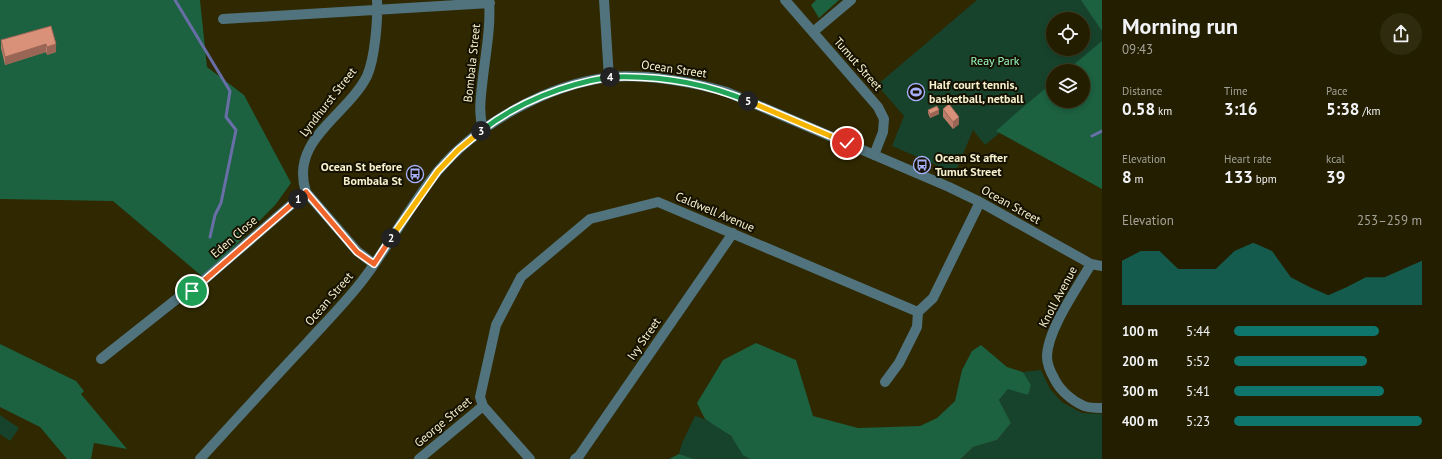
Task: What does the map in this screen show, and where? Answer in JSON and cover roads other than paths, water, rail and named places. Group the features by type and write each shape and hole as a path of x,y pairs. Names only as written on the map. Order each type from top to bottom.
{"street":[{"path":"604,0 609,78"},
{"name":"Tumut Street","path":"785,0 878,107 884,119 883,132 874,155"},
{"path":"813,32 851,0"},
{"path":"224,18 377,5 489,1"},
{"name":"Bombala Street","path":"483,129 480,119 490,19 489,1"},
{"name":"Lyndhurst Street","path":"374,264 357,252 306,192 302,168 312,142 360,88 367,75 372,61 377,5"},
{"name":"Ocean Street","path":"200,459 362,282 421,193 438,171 458,150 483,129 522,105 576,84 609,78 649,78 706,86 728,92 950,187 980,202 1091,264 1102,266"},
{"name":"Eden Close","path":"101,359 178,298 192,291 306,192"},
{"name":"Caldwell Avenue","path":"483,406 480,398 496,325 522,277 590,219 658,202 918,312"},
{"path":"885,382 899,363 917,326 918,312 933,298 980,202"},
{"name":"Ivy Street","path":"575,459 579,456 733,234"},
{"name":"Knoll Avenue","path":"1091,264 1054,329 1048,344 1047,358 1051,372 1058,386 1071,398 1084,406 1102,408"},
{"path":"483,406 530,459"},
{"name":"George Street","path":"419,459 483,406"}],"waterway":[{"path":"175,0 230,91 226,117 236,130 221,203 215,215 210,237"},
{"path":"1092,136 1102,131"}],"place":[{"name":"Half court tennis, basketball, netball","path":"916,92"},
{"name":"Ocean St after Tumut Street","path":"922,165"},
{"name":"Ocean St before Bombala St","path":"415,174"}],"park label":[{"name":"Reay Park","path":"995,61"}]}
